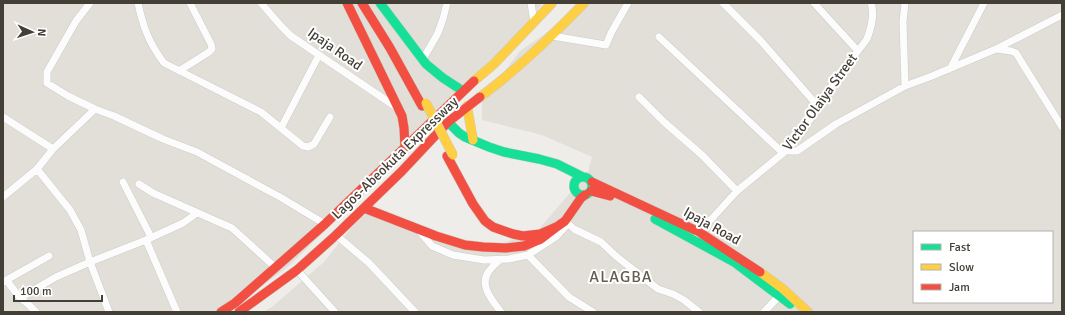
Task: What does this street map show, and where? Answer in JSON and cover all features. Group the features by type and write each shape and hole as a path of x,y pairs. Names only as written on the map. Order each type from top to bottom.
{"main road":[{"path":"348,3 399,110 403,121 405,147"},
{"path":"362,3 424,105"},
{"path":"369,3 401,58 473,204 486,221 493,227 523,236 540,234 563,224"},
{"path":"380,3 434,71 463,91"},
{"name":"Lagos-Abeokuta Expressway","path":"221,312 235,303 326,224 463,91 494,64 552,3"},
{"name":"Lagos-Abeokuta Expressway","path":"246,310 297,270 336,235 402,171 448,122 499,83 552,36 584,3"},
{"path":"468,106 473,140"},
{"path":"364,208 419,230 465,245 506,248 524,246 541,239 563,224 581,198 589,190 588,178 562,166 489,147 459,133 448,122"},
{"path":"450,156 473,194 491,218 512,228 522,230 542,227 558,219 574,197 578,179 583,177"},
{"path":"562,166 580,195 589,190"},
{"name":"Ipaja Road","path":"589,190 699,232 783,289 808,312"},
{"name":"Ipaja Road","path":"589,190 618,199 734,262 780,295 798,312"}],"street":[{"path":"90,3 76,21 47,72 47,83 68,96 95,109 114,116 163,139 197,152 326,224"},
{"path":"138,3 142,22 155,51 164,63 261,112 303,146 308,147 314,144 330,117"},
{"path":"179,71 212,49 211,44 190,3"},
{"name":"Ipaja Road","path":"261,3 291,36 399,110"},
{"path":"423,59 438,33 447,3"},
{"path":"531,3 534,22"},
{"path":"552,36 606,45 628,3"},
{"path":"723,3 761,41 817,105"},
{"path":"814,3 858,51"},
{"name":"Victor Olaiya Street","path":"692,239 737,191 786,151 812,117 817,105 867,39 872,22 873,8 871,3"},
{"path":"905,3 903,22 905,86"},
{"path":"950,69 984,3"},
{"path":"660,37 786,151 798,151 836,124 905,86 950,69 996,49 1062,15"},
{"path":"996,49 1016,53 1062,127"},
{"path":"281,128 319,55"},
{"path":"639,97 664,122 702,155 737,191"},
{"path":"3,197 37,169 53,150 95,109"},
{"path":"3,117 53,150"},
{"path":"37,169 70,210 81,230 90,262 109,312"},
{"path":"123,182 148,239 177,312"},
{"path":"139,184 153,193 232,228 276,268"},
{"path":"20,298 56,277 183,223 196,213"},
{"path":"419,230 432,246 453,255 484,260 500,260 528,254 557,236 563,224 601,242 617,257 658,288 684,300 699,312"},
{"path":"336,235 369,263 415,312"},
{"path":"528,254 568,297 593,312"},
{"path":"36,312 20,298 5,281 49,256"},
{"path":"500,260 488,272 485,280 486,290 501,312"},
{"path":"297,270 335,312"},
{"path":"764,312 780,295"}],"shaded area":[{"path":"3,3 543,3 491,66 291,264 228,312 3,312"},
{"path":"585,3 1062,3 1062,312 263,312 272,307 324,262 358,219 368,213 484,251 539,229 588,172 592,157 542,135 482,120 482,101 520,51 571,16"}],"traffic: fast":[{"path":"380,3 426,64 443,78 463,91"},
{"path":"448,122 465,137 489,147 504,152 557,164 583,177"},
{"path":"583,177 589,180 592,186 589,192 583,195 577,192 574,186 577,180 583,177"},
{"path":"655,219 734,262 790,304"}],"traffic: slow":[{"path":"474,81 494,64 552,3"},
{"path":"480,97 534,52 584,3"},
{"path":"426,103 453,155"},
{"path":"467,106 473,140"},
{"path":"760,272 783,289 808,312"}],"traffic: jam":[{"path":"347,3 402,116 405,147"},
{"path":"362,3 390,48 422,106"},
{"path":"221,312 235,303 325,224 474,81"},
{"path":"239,312 297,270 335,236 402,171 448,122 480,97"},
{"path":"447,156 473,204 485,221 493,227 513,234 523,236 540,234 558,226 565,221 581,198 585,195"},
{"path":"592,182 699,232 760,272"},
{"path":"591,191 610,196"},
{"path":"364,208 436,236 465,245 483,247 506,248 524,246 541,239 558,226"}],"district":[{"name":"ALAGBA","path":"621,277"}]}
